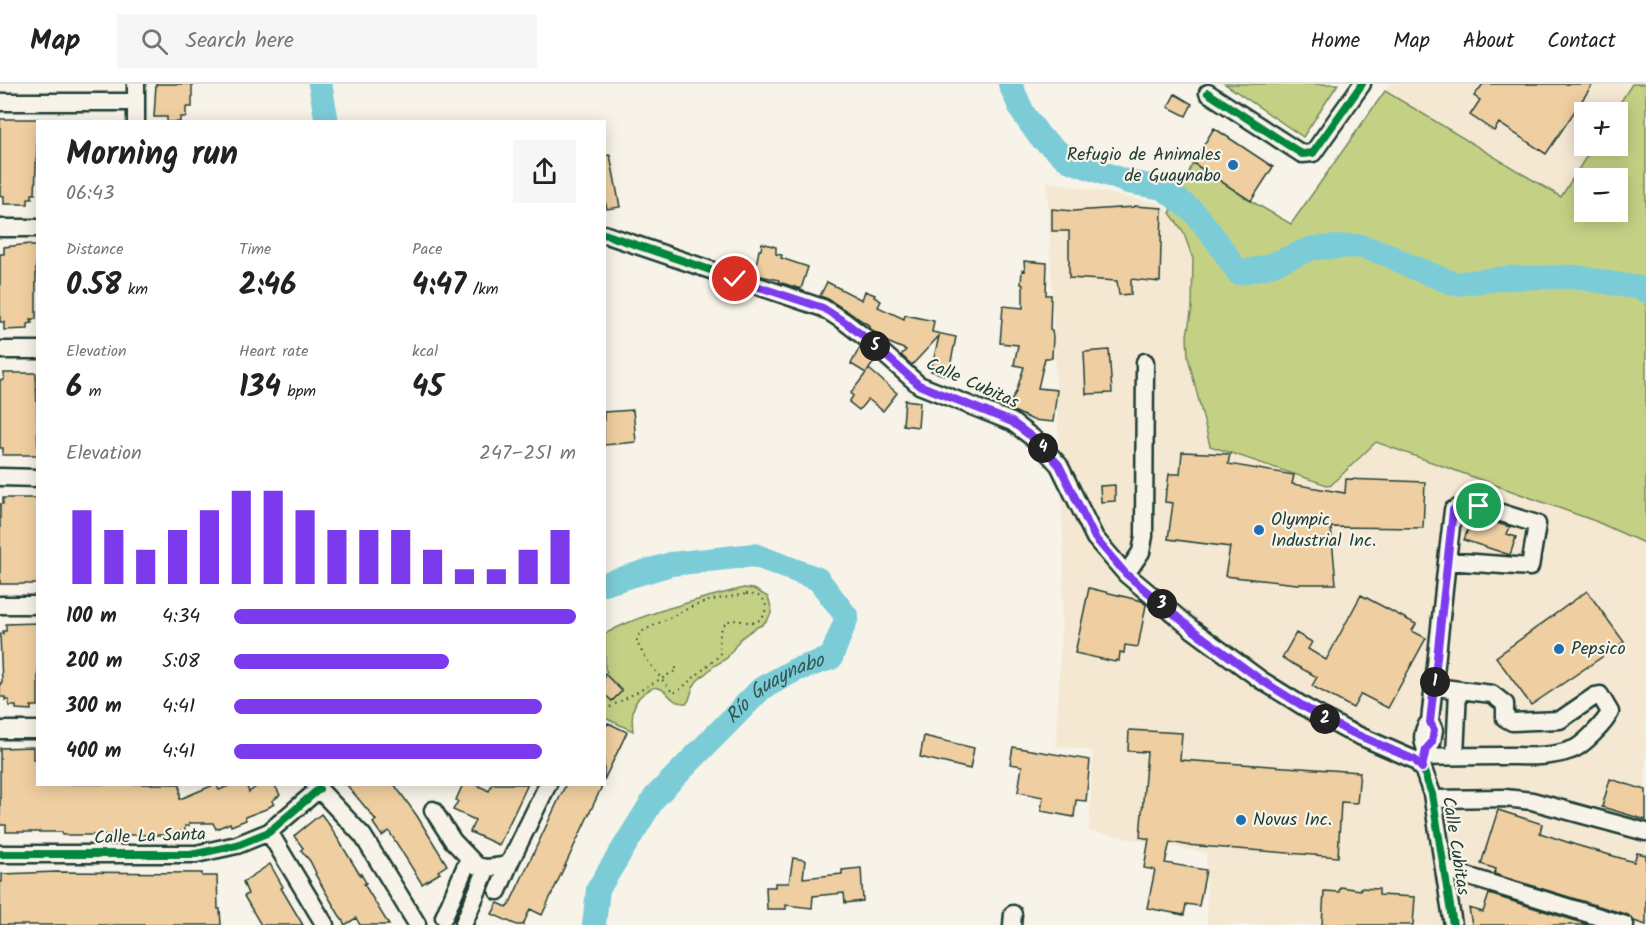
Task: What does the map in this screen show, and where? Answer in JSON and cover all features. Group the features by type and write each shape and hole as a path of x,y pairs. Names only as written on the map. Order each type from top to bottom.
{"street":[{"path":"136,84 136,120"},
{"path":"1209,93 1302,154 1313,153 1319,147 1362,84"},
{"path":"0,102 136,102"},
{"path":"0,228 36,228"},
{"name":"Calle Cubitas","path":"606,234 823,308 867,339 919,385 1012,422 1037,441 1059,465 1095,538 1126,574 1193,630 1261,680 1346,730 1415,760 1424,758 1433,799 1453,925"},
{"path":"0,350 36,350"},
{"path":"1126,574 1141,552 1144,536 1145,362"},
{"path":"0,477 36,478"},
{"path":"1424,758 1432,742 1434,730 1430,722 1435,687 1447,561 1453,510 1466,505 1479,506 1537,524 1530,567 1447,561"},
{"path":"0,605 36,605"},
{"path":"1424,758 1532,756 1574,750 1597,729 1610,712 1600,695 1595,696 1560,720 1512,722 1505,718 1505,704 1492,694 1435,687"},
{"path":"1455,756 1458,690"},
{"path":"0,730 36,730"},
{"path":"498,891 547,786"},
{"path":"317,787 363,836 416,924 430,918 457,921 477,864"},
{"name":"Calle La Santa","path":"0,854 196,854 237,845 269,832 317,787"},
{"path":"1433,799 1504,798 1532,801 1646,832"},
{"path":"433,810 453,842 477,864 503,866 510,862"},
{"path":"269,832 325,925"},
{"path":"1444,869 1625,925"}],"path":[{"path":"755,594 764,600 766,605 762,619 752,622 740,619 728,622 719,637 720,655 677,692 672,692 661,678 638,645 641,632 691,607 712,600 755,594"},
{"path":"606,708 678,670 674,665"}],"shaded area":[{"path":"1390,84 1632,84 1620,102 1574,102 1574,156 1587,156 1579,168 1574,168 1574,177 1561,198 1385,91"},
{"path":"1047,181 1160,204 1170,213 1183,231 1193,259 1192,308 1187,335 1375,442 1595,521 1646,544 1646,925 1207,925 1206,853 1089,831 1093,751 1056,746 1064,564"}],"green space":[{"path":"1225,84 1338,84 1303,137"},
{"path":"1632,84 1646,84 1646,544 1595,521 1376,442 1330,486 1210,446 1188,357 1187,335 1192,308 1193,259 1183,231 1170,213 1193,163 1291,224 1385,91 1561,197 1574,176 1574,222 1628,222 1628,168 1579,168 1587,156 1628,156 1628,102 1620,102"},
{"path":"744,588 754,589 768,597 772,611 762,625 740,639 727,658 697,681 687,703 676,701 662,689 655,688 643,693 636,702 632,719 633,731 606,718 606,634 666,609"}],"building":[{"path":"156,84 192,84 192,107 186,107 186,117 180,117 180,120 167,120 167,117 154,117"},
{"path":"1483,84 1593,84 1581,102 1574,102 1574,112 1546,154 1499,123 1494,131 1470,115 1480,100 1474,96"},
{"path":"1175,94 1192,104 1186,116 1168,107"},
{"path":"0,119 38,119 36,120 35,194 32,194 32,198 28,198 28,204 4,204 4,196 0,196"},
{"name":"Refugio de Animales de Guaynabo","path":"1214,128 1273,167 1251,201 1193,163"},
{"path":"610,155 620,207 607,209 606,205 606,156"},
{"path":"1134,206 1162,208 1160,282 1131,279 1131,294 1119,295 1117,281 1069,278 1069,231 1052,231 1052,209 1073,211"},
{"path":"762,243 776,247 776,254 782,255 781,258 808,267 801,289 779,282 779,280 757,275 758,272 755,271"},
{"path":"30,244 36,246 36,319 31,319 32,323 28,324 28,329 4,330 4,322 0,322 0,254 4,254 4,247"},
{"path":"1024,261 1047,263 1046,295 1051,295 1052,358 1045,358 1038,388 1057,390 1053,422 1033,420 1007,408 1016,392 1024,367 1014,365 1018,345 1000,343 1003,306 1023,308 1023,285 1021,284 1022,270 1025,271"},
{"path":"827,282 862,300 865,291 875,295 874,297 881,301 878,307 904,319 905,315 934,321 932,332 956,337 948,376 931,371 939,336 912,365 901,355 906,350 885,341 870,326 820,296"},
{"path":"860,347 875,360 869,369 897,393 883,411 868,399 859,410 849,402 853,396 851,393 866,373 851,364"},
{"path":"1109,350 1112,393 1086,394 1084,352"},
{"path":"4,373 36,373 36,455 3,455 3,448 0,448 0,380 4,380"},
{"path":"905,400 920,402 918,427 903,425"},
{"path":"633,410 636,442 606,445 606,412"},
{"path":"1182,452 1230,454 1228,464 1294,475 1292,484 1345,493 1346,479 1425,482 1423,528 1331,527 1336,584 1297,584 1225,576 1230,547 1168,539 1173,503 1165,502 1166,490 1169,474 1180,474"},
{"path":"1115,485 1115,501 1101,502 1100,486"},
{"path":"3,498 36,498 36,584 0,584 0,504 3,504"},
{"path":"1489,521 1510,527 1507,534 1516,537 1510,555 1464,540 1470,523 1487,528"},
{"path":"1089,588 1142,601 1146,605 1138,647 1125,645 1124,653 1120,652 1119,661 1075,653"},
{"name":"Pepsico","path":"1587,591 1624,642 1531,705 1496,657"},
{"path":"1361,595 1416,624 1412,631 1426,638 1388,708 1361,694 1353,708 1312,686 1317,677 1282,658 1296,633 1312,642 1308,649 1326,660"},
{"path":"36,623 36,706 31,706 31,710 16,709 16,706 9,706 9,700 5,700 5,697 0,697 0,683 2,683 0,634 6,631 6,624"},
{"path":"606,675 622,691 612,701 606,696"},
{"path":"608,723 627,732 606,776 606,726"},
{"name":"Novus Inc.","path":"1129,730 1182,733 1180,760 1360,772 1357,803 1341,802 1338,857 1170,842 1165,863 1206,870 1199,906 1186,904 1184,915 1147,908 1155,870 1144,868 1149,839 1140,837 1147,752 1128,751"},
{"path":"924,736 974,748 970,769 920,757"},
{"path":"33,747 33,759 36,759 36,786 180,786 180,799 211,786 217,786 219,790 228,786 247,786 249,792 257,786 275,786 280,795 272,801 274,804 231,826 230,823 216,829 213,823 189,823 189,826 185,826 185,832 179,832 179,835 62,835 62,832 6,832 6,825 0,825 0,748"},
{"path":"1013,747 1090,760 1086,801 1076,800 1074,817 1041,811 1043,797 1018,792 1022,766 1010,764"},
{"path":"1610,779 1646,790 1646,820 1602,807"},
{"path":"348,786 395,786 447,865 438,871 440,873 422,884 389,831 382,836 373,823 376,820"},
{"path":"462,786 479,786 489,791 491,786 527,786 499,845 470,832 475,820 453,810 458,801 456,800"},
{"path":"565,786 602,786 542,915 530,909 523,925 517,925 492,914 498,903 507,907"},
{"path":"1498,810 1542,824 1540,833 1576,845 1634,862 1637,853 1646,855 1646,925 1634,921 1628,915 1494,874 1496,869 1481,864"},
{"path":"321,814 361,874 366,883 364,884 389,925 360,925 356,918 345,925 315,874 310,861 301,850 303,848 294,836"},
{"path":"793,858 805,860 803,878 842,874 842,870 861,868 863,901 845,903 844,893 813,896 812,908 786,905 786,909 767,909 766,887 775,887 775,883 789,883"},
{"path":"270,864 303,925 261,925 244,896 248,894 243,882"},
{"path":"202,873 202,876 217,876 221,925 0,925 2,874"},
{"path":"1340,887 1360,890 1360,888 1379,889 1379,895 1415,897 1413,925 1322,925 1324,891 1339,892"},
{"path":"1489,894 1589,925 1472,925 1469,908 1483,912"}],"waterway":[{"name":"Río Guaynabo","path":"320,84 327,120"},
{"path":"1010,84 1023,113 1040,137 1068,160 1128,182 1163,188 1194,212 1238,273 1265,267 1313,248 1360,246 1386,254 1455,284 1506,278 1576,277 1646,291"},
{"name":"Río Guaynabo","path":"594,925 598,889 655,797 761,689 795,670 831,658 847,617 818,579 754,555 671,564 606,583"}],"cycle path":[{"path":"1208,93 1302,154 1313,153 1362,84"},
{"path":"606,235 823,308 867,339 919,385 1012,422 1037,441 1059,465 1095,538 1126,574 1193,630 1261,680 1346,730 1415,760 1423,769 1432,794 1453,925"},
{"path":"0,854 196,854 237,845 269,832 319,789"}],"place":[{"name":"Refugio de Animales de Guaynabo","path":"1233,165"},
{"name":"Olympic Industrial Inc.","path":"1259,530"},
{"name":"Pepsico","path":"1559,649"},
{"name":"Novus Inc.","path":"1241,820"}],"route":[{"path":"735,279 823,308 867,339 919,385 1012,422 1037,441 1059,465 1095,538 1126,574 1193,630 1261,680 1346,730 1415,760 1422,768 1426,749 1432,742 1434,730 1430,722 1453,510 1466,505 1479,506"}]}
